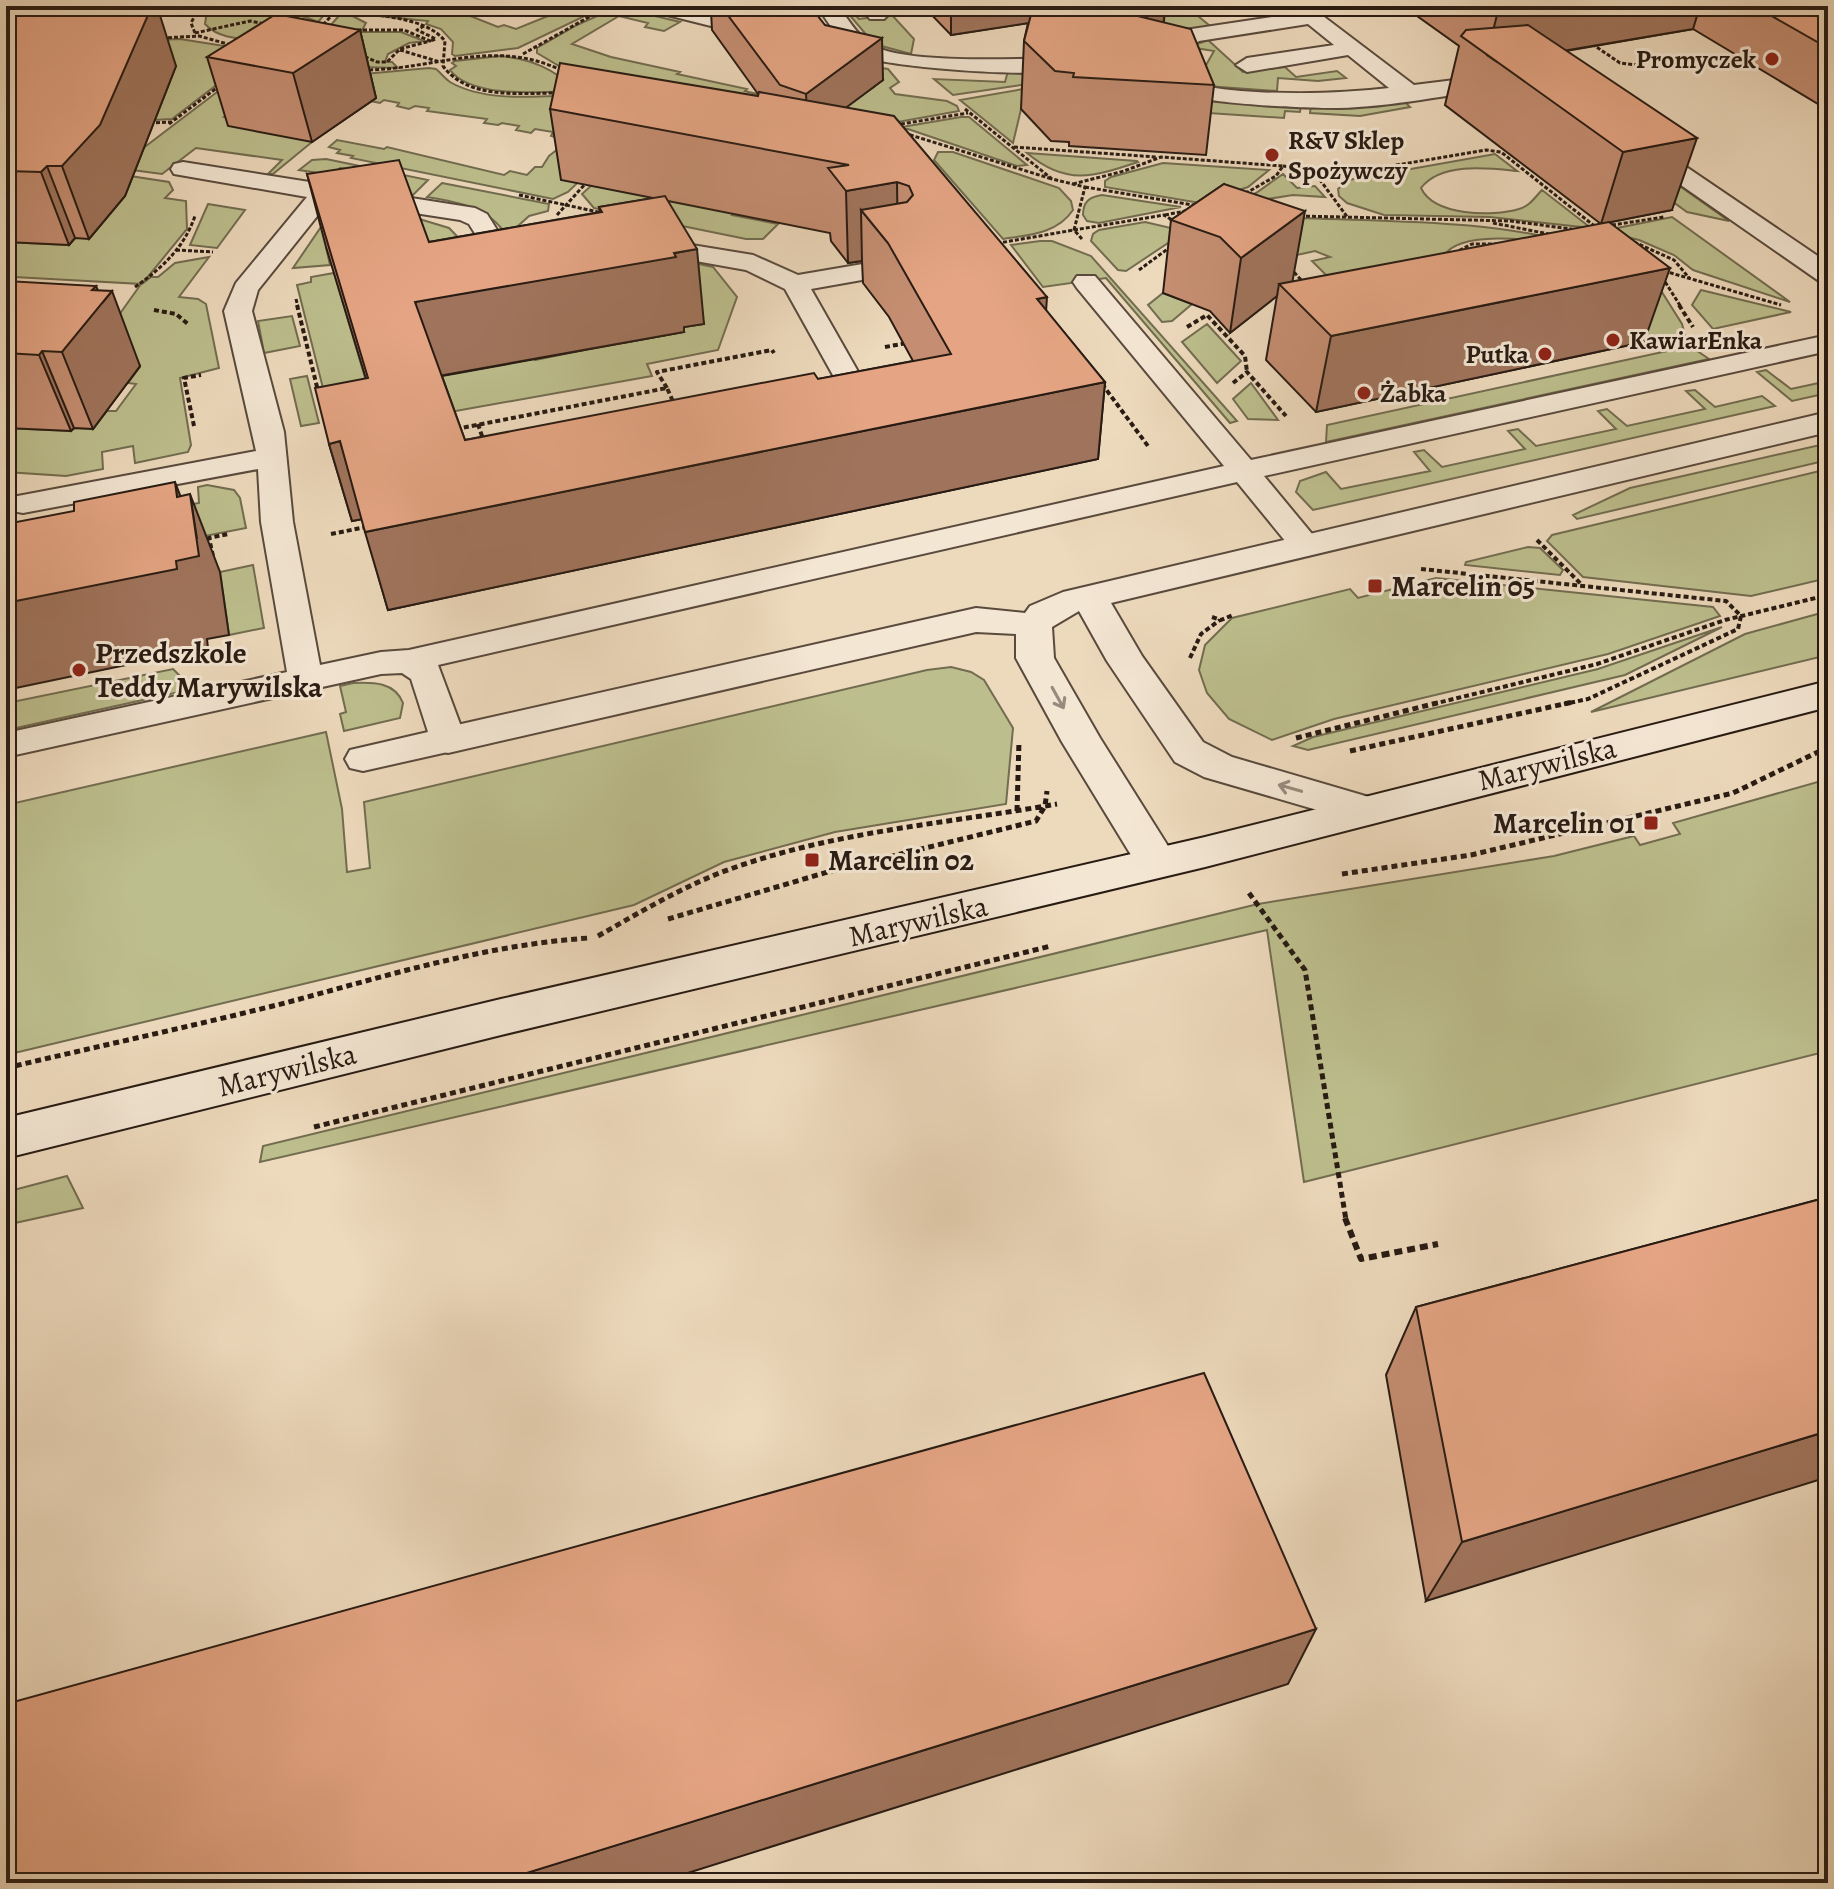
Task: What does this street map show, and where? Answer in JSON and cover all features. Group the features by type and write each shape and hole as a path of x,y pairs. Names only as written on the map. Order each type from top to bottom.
{"street":[{"path":"1157,862 1035,658 1034,626 1043,614 1063,603 1828,422"},
{"path":"1089,597 1126,661 1189,752 1218,767 1365,810"},
{"path":"448,740 976,620 1001,620 1034,626"},
{"name":"Marywilska","path":"6,1138 501,1017 903,925 1828,694"}],"lane":[{"path":"654,6 789,39"},
{"path":"827,6 854,40 869,52"},
{"path":"1411,94 1312,17 1193,35 1171,48 1142,75 1175,88 1211,94 1339,101 1411,94 1502,81 1524,82"},
{"path":"829,48 921,61 1104,66"},
{"path":"1247,65 1353,48"},
{"path":"1620,132 1828,275"},
{"path":"183,169 466,213 478,219 495,246 504,251 556,255"},
{"path":"306,680 277,522 269,432 238,311 245,289 324,192"},
{"path":"614,243 660,246 753,263 795,284 859,398"},
{"path":"795,284 898,266"},
{"path":"1086,282 1306,546"},
{"path":"6,745 381,663 409,661 1177,486 1828,343"},
{"path":"23,504 272,457"},
{"path":"363,759 448,740 426,673 409,661"}],"path":[{"path":"316,28 338,6 373,18 425,26 444,36 445,50 441,62"},
{"path":"595,6 590,10 596,13 609,13 615,9"},
{"path":"155,23 158,16 165,12 199,7"},
{"path":"199,7 191,23 197,34 238,46"},
{"path":"522,54 596,13"},
{"path":"151,39 197,34 250,21 271,25"},
{"path":"355,51 365,57 387,62 399,50 436,39 417,30 425,26"},
{"path":"316,28 332,28"},
{"path":"316,28 327,31"},
{"path":"348,30 404,30 430,41"},
{"path":"1584,39 1620,63 1644,66"},
{"path":"399,50 441,62 453,78 474,88 557,93"},
{"path":"353,69 398,70 480,55 522,54 554,65 569,74"},
{"path":"142,124 173,122 232,77"},
{"path":"962,106 1052,179"},
{"path":"969,113 887,128 1072,184 1205,206 999,243 1008,255"},
{"path":"907,134 915,144"},
{"path":"1011,147 1312,169 1349,219"},
{"path":"1319,178 1486,150 1501,152 1597,227 1664,217"},
{"path":"1072,184 1124,171 1161,157"},
{"path":"1244,194 1276,176 1283,166"},
{"path":"557,215 588,181"},
{"path":"1074,230 1085,187"},
{"path":"135,287 158,272 190,234 197,211"},
{"path":"1164,215 1182,226"},
{"path":"1293,215 1349,219 1511,221 1582,230"},
{"path":"1479,221 1557,236"},
{"path":"1597,227 1596,232 1605,234"},
{"path":"1074,230 1084,240"},
{"path":"1623,239 1676,261 1687,270 1690,279"},
{"path":"1134,274 1180,240"},
{"path":"1451,261 1454,254 1472,244 1507,246"},
{"path":"176,250 218,253"},
{"path":"1286,264 1309,288"},
{"path":"1658,270 1792,308"},
{"path":"294,291 319,396"},
{"path":"154,310 176,314 186,324 196,324"},
{"path":"679,415 657,372 772,350 779,361"},
{"path":"1099,380 1177,486"},
{"path":"448,430 667,388"},
{"path":"478,424 489,453"},
{"path":"484,439 498,444"},
{"path":"325,536 366,527"},
{"path":"1410,568 1726,601 1741,616"},
{"path":"1181,576 1210,616 1221,620 1245,612"},
{"path":"1218,767 1259,756 1307,733 1597,664 1741,616 1828,595"},
{"path":"1341,752 1588,699 1738,629 1741,616"},
{"path":"664,921 831,871 997,833 1036,821 1045,806 1048,784 1108,783"},
{"path":"582,945 694,885 769,857 845,836 962,822 1045,806 1108,783"},
{"path":"1248,893 1305,970 1346,1223 1361,1259 1438,1244"},
{"path":"6,1068 268,1007 394,973 555,939 608,937"},
{"path":"314,1127 1051,946"}],"green space":[{"path":"206,6 332,6 318,22 305,17 270,35 241,38 215,32 205,24 207,11 202,11"},
{"path":"350,6 445,6 498,27 504,25 516,29 568,8 565,6 589,6 585,10 589,14 518,48 455,56 452,54 453,42 441,29 426,24 428,21 379,16"},
{"path":"842,6 847,6 859,19 892,15 914,39 911,54 874,44"},
{"path":"1149,6 1186,6 1210,26 1179,33 1156,26"},
{"path":"622,8 680,22 664,31 645,27 648,23 619,16 572,44 611,57 811,106 842,103 858,97 874,87 874,67 888,69 899,82 890,88 895,94 947,101 957,106 959,111 881,125 571,73 537,53 537,48 577,25 597,16 614,14"},
{"path":"343,11 366,23 361,32 401,32 424,41 409,43 388,54 385,62 392,62 398,68 361,67 324,33"},
{"path":"180,39 256,51 257,54 172,119 101,123 6,47"},
{"path":"1208,40 1243,72 1285,67 1296,77 1337,71 1346,78 1318,81 1278,78 1277,91 1206,86 1205,67 1214,51 1189,47"},
{"path":"500,56 542,66 578,91 491,90 474,86 450,70 456,66 452,63 455,61"},
{"path":"250,67 364,74 429,68 436,69 450,82 464,89 496,96 580,95 622,140 568,192 553,199 351,158 353,156 337,153 340,150 329,147 337,140 387,147 504,175 510,171 527,175 535,167 542,167 549,156 568,141 551,136 553,132 535,129 531,133 516,130 519,126 484,123 487,119 427,111 429,108 415,106 409,109 384,100 380,103 365,100 240,107 224,117 312,142 273,174 268,174 282,160 196,148 162,174 117,168"},
{"path":"1008,71 1096,74 953,95 934,79 1005,82"},
{"path":"1029,88 1301,105 1300,112 1285,111 1284,118 1044,102 1022,105 1013,143 960,100"},
{"path":"1403,100 1410,107 1360,116 1310,113 1311,105"},
{"path":"969,117 1027,165 1017,166 902,127"},
{"path":"1602,131 1729,221 1687,212 1647,183"},
{"path":"938,152 953,152 1059,188 1071,201 1073,210 1050,229 1003,239 934,160"},
{"path":"1027,153 1138,162 1107,172 1080,176 1054,170"},
{"path":"1495,154 1517,171 1479,168 1453,170 1440,174 1421,188 1438,204 1480,213 1523,208 1542,190 1591,228 1490,217 1384,215 1347,203 1339,196 1338,189 1349,180"},
{"path":"326,159 428,180 413,195 381,190 396,176 340,168 332,175 299,170 312,160"},
{"path":"26,160 169,182 173,190 165,198 186,201 187,229 142,284 151,277 158,277 175,263 209,257 179,297 198,299 206,304 219,368 180,378 191,445 188,452 135,463 133,446 102,452 103,469 66,476 6,472 6,428 93,429 107,411 116,411 136,384 128,383 140,367 114,322 141,284 14,277 6,286 6,242 69,245 75,238"},
{"path":"1163,163 1269,170 1248,187 1200,203 1105,187 1105,181 1111,177"},
{"path":"1283,174 1297,188 1315,186 1325,197 1293,195 1223,206 1256,193"},
{"path":"442,183 549,204 548,211 529,216 507,236 482,212 427,197"},
{"path":"594,183 736,210 732,215 778,224 763,239 746,239 594,208 582,194"},
{"path":"1102,195 1181,207 1099,223 1087,221 1083,215 1086,203"},
{"path":"208,204 245,210 217,248 190,245"},
{"path":"1263,216 1465,225 1545,236 1584,246 1509,239 1469,241 1454,247 1444,256 1333,282 1312,261 1330,257 1315,251 1297,255"},
{"path":"1672,217 1790,302 1693,270 1674,255 1639,240 1602,231"},
{"path":"416,218 449,228 493,273 445,315 415,232 326,247 330,265 293,268 323,224"},
{"path":"1145,222 1171,228 1174,239 1126,271 1118,270 1091,241 1093,234 1099,230"},
{"path":"1052,241 1091,256 1237,421 1230,423 1106,278 1043,287 1011,245"},
{"path":"657,255 713,267 737,297 718,350 647,364 652,376 450,412 333,428 297,285 311,282 311,277 334,273 367,384 533,354 535,360 584,350 621,338 624,343 684,332 599,272 592,257"},
{"path":"1660,289 1682,324 1685,335 1644,342 1592,300"},
{"path":"1701,290 1791,312 1713,329 1692,305"},
{"path":"1163,293 1192,304 1172,321 1162,322 1148,305"},
{"path":"292,316 300,346 264,353 258,321"},
{"path":"1207,324 1241,361 1217,383 1182,342"},
{"path":"1690,346 1709,359 1326,442 1327,425"},
{"path":"1766,370 1791,389 1828,381 1828,393 1792,401 1757,372"},
{"path":"307,376 319,423 301,426 290,379"},
{"path":"1251,383 1278,420 1248,419 1233,399"},
{"path":"1695,390 1715,407 1762,396 1775,406 1313,510 1296,492 1300,481 1326,472 1341,489 1430,471 1414,452 1424,450 1442,467 1525,449 1508,431 1518,429 1536,446 1616,429 1598,411 1607,409 1627,426 1705,409 1686,391"},
{"path":"1820,445 1828,451 1828,460 1577,519 1573,515 1630,488"},
{"path":"1828,469 1828,578 1751,596 1583,577 1547,541 1552,535"},
{"path":"207,485 234,490 240,498 246,528 128,551 31,535 199,503 198,487"},
{"path":"1528,547 1540,548 1563,570 1560,575 1465,565 1466,562"},
{"path":"253,565 264,628 229,635 220,572"},
{"path":"1436,578 1713,607 1720,616 1608,654 1334,719 1272,740 1229,719 1207,693 1199,670 1205,645 1232,618 1350,589 1358,598"},
{"path":"1828,611 1828,655 1591,712 1745,634"},
{"path":"1722,627 1625,675 1308,750 1293,746 1313,737 1598,669"},
{"path":"951,667 971,672 984,680 1013,728 1006,804 835,832 724,862 634,905 6,1055 6,805 326,732 342,809 347,872 370,868 364,802 927,670"},
{"path":"173,669 193,689 16,728 12,702"},
{"path":"376,683 395,691 403,703 400,718 344,731 340,714 346,712 340,686"},
{"path":"1828,779 1828,1051 1304,1182 1267,930 260,1162 263,1146 1258,904 1554,856 1634,836 1640,845 1680,834 1673,823"},
{"path":"67,1176 83,1208 6,1225 6,1192"}],"building":[{"path":"6,6 152,6 100,125 62,166 47,166 41,172 6,171"},
{"path":"721,6 778,6 817,15 825,25 882,38 806,94 780,85"},
{"path":"1484,6 1551,6 1497,15"},
{"path":"1754,6 1828,6 1828,48"},
{"path":"1033,7 1109,9 1191,29 1214,85 1073,77 1074,73 1055,71 1024,41"},
{"path":"276,14 360,30 293,73 207,57"},
{"path":"1528,25 1697,138 1623,152 1461,36 1466,30"},
{"path":"560,63 758,96 759,92 894,116 1047,297 1037,299 1105,382 365,532 340,441 329,444 315,388 368,378 307,174 399,160 429,242 602,212 599,207 665,196 697,249 674,253 676,257 415,302 465,440 814,373 818,379 951,354 888,243 861,210 907,202 913,195 909,186 897,182 846,191 828,168 849,165 550,109"},
{"path":"1224,184 1305,211 1241,258 1220,237 1171,220"},
{"path":"1609,222 1670,268 1331,336 1279,284"},
{"path":"6,281 96,286 92,290 112,291 62,352 42,351 39,355 6,353"},
{"path":"175,482 177,497 190,494 199,556 176,561 177,569 6,603 6,524 74,511 74,502"},
{"path":"1828,1197 1828,1431 1462,1542 1416,1307"},
{"path":"1204,1373 1316,1629 494,1883 6,1883 6,1704"}],"place":[{"name":"Promyczek","path":"1772,59"},
{"name":"R&V Sklep Spożywczy","path":"1272,155"},
{"name":"KawiarEnka","path":"1613,340"},
{"name":"Putka","path":"1545,354"},
{"name":"Żabka","path":"1364,393"},
{"name":"Marcelin 05","path":"1375,586"},
{"name":"Przedszkole Teddy Marywilska","path":"79,670"},
{"name":"Marcelin 01","path":"1651,823"},
{"name":"Marcelin 02","path":"812,860"}]}
